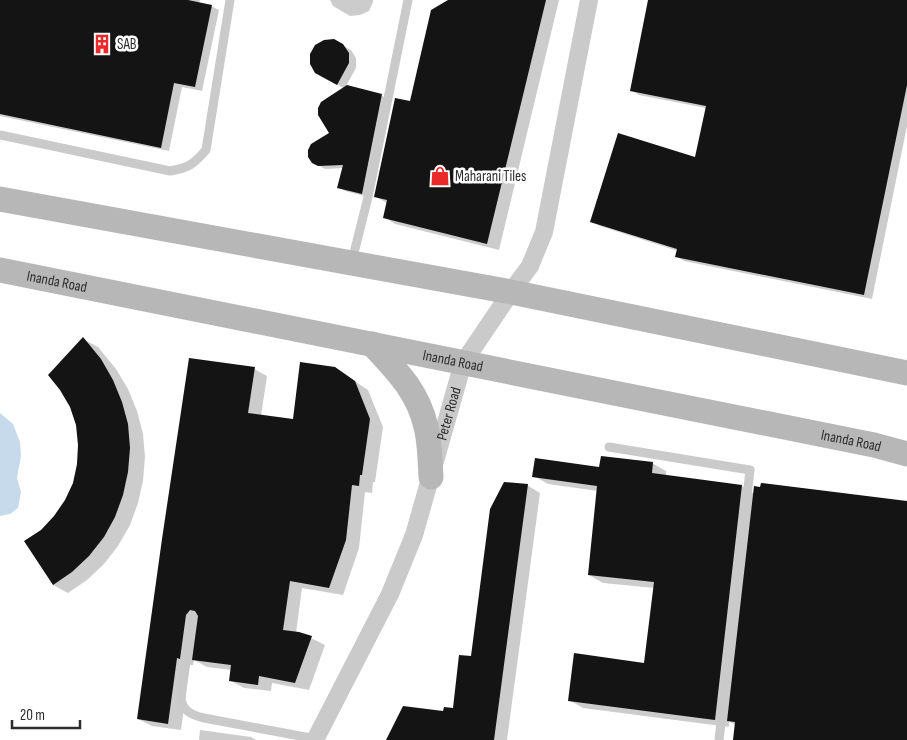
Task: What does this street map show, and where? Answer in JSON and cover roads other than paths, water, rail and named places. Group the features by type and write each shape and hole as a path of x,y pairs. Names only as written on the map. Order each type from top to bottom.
{"main road":[{"path":"0,199 510,292 907,372"},
{"name":"Inanda Road","path":"0,270 907,454"},
{"path":"372,344 400,374 417,399 427,428 431,477"}],"street":[{"name":"Peter Road","path":"316,740 390,594 414,535 463,363 510,292 530,266 544,232 589,0"}],"lane":[{"path":"0,134 170,172 186,168 195,163 206,150 230,0"},
{"path":"352,264 370,188 408,0"},
{"path":"609,447 750,470 719,740"},
{"path":"192,616 181,696 181,704 185,710 193,715 204,718 316,740"}],"water":[{"path":"0,413 13,424 20,442 21,456 17,478 21,492 18,508 10,514 0,516"}],"place":[{"name":"SAB","path":"102,44"},
{"name":"Maharani Tiles","path":"440,176"}]}
